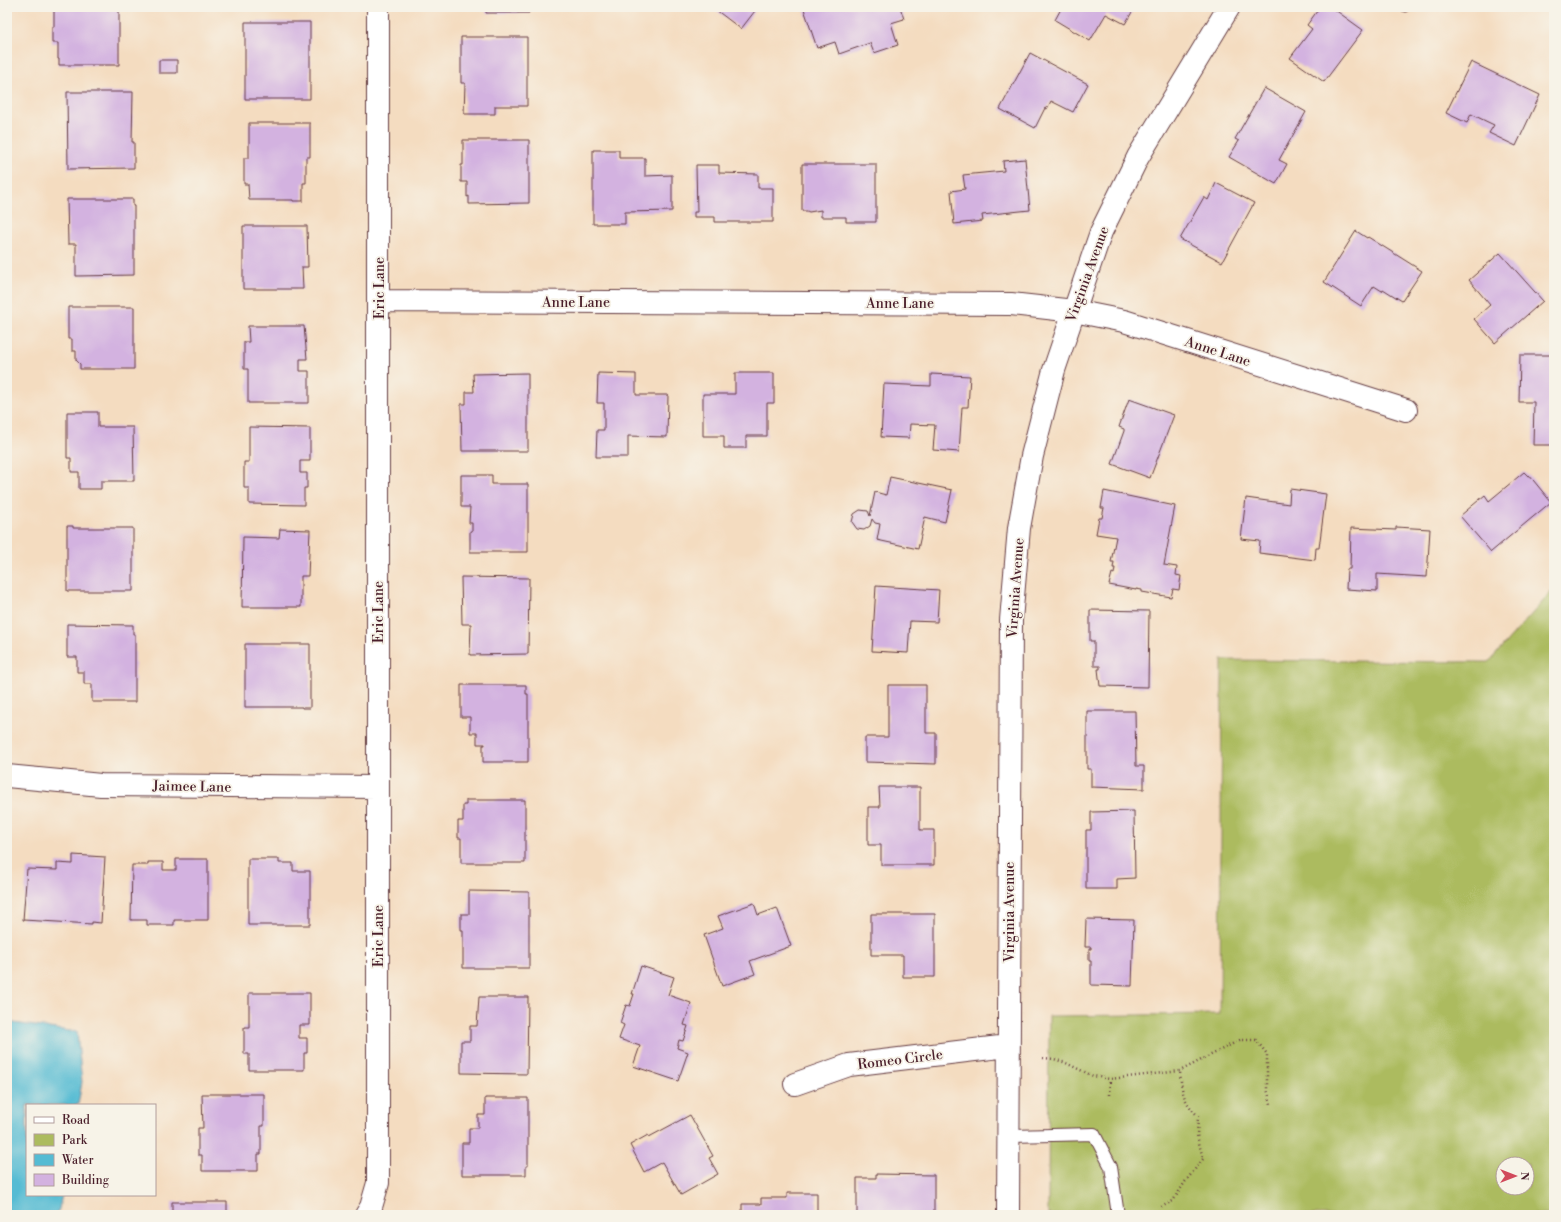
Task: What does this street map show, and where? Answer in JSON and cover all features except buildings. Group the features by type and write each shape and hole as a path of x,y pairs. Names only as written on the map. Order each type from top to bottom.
{"street":[{"name":"Eric Lane","path":"366,1215 371,1207 378,1183 378,7"},
{"name":"Virginia Avenue","path":"1008,1215 1011,620 1019,528 1032,456 1054,370 1101,232 1138,157 1229,7"},
{"name":"Anne Lane","path":"379,301 1011,304 1074,311 1124,321 1406,410"},
{"name":"Jaimee Lane","path":"7,776 101,785 378,787"},
{"name":"Romeo Circle","path":"796,1084 849,1065 1008,1046"}],"lane":[{"path":"1008,1136 1094,1134 1110,1167 1118,1215"}],"path":[{"path":"1043,1058 1054,1059 1093,1076 1110,1079 1180,1071 1240,1040 1256,1040 1267,1054 1267,1089 1271,1104"},
{"path":"1161,1207 1173,1201 1184,1182 1203,1159 1197,1135 1198,1116 1187,1105 1181,1089 1180,1071"},
{"path":"1109,1095 1110,1079"}],"green space":[{"path":"1554,589 1554,1215 1048,1215 1049,1016 1220,1014 1222,660 1489,662"}],"water":[{"path":"7,1022 77,1032 82,1082 78,1104 26,1104 26,1196 62,1196 59,1209 56,1215 7,1215"}]}
